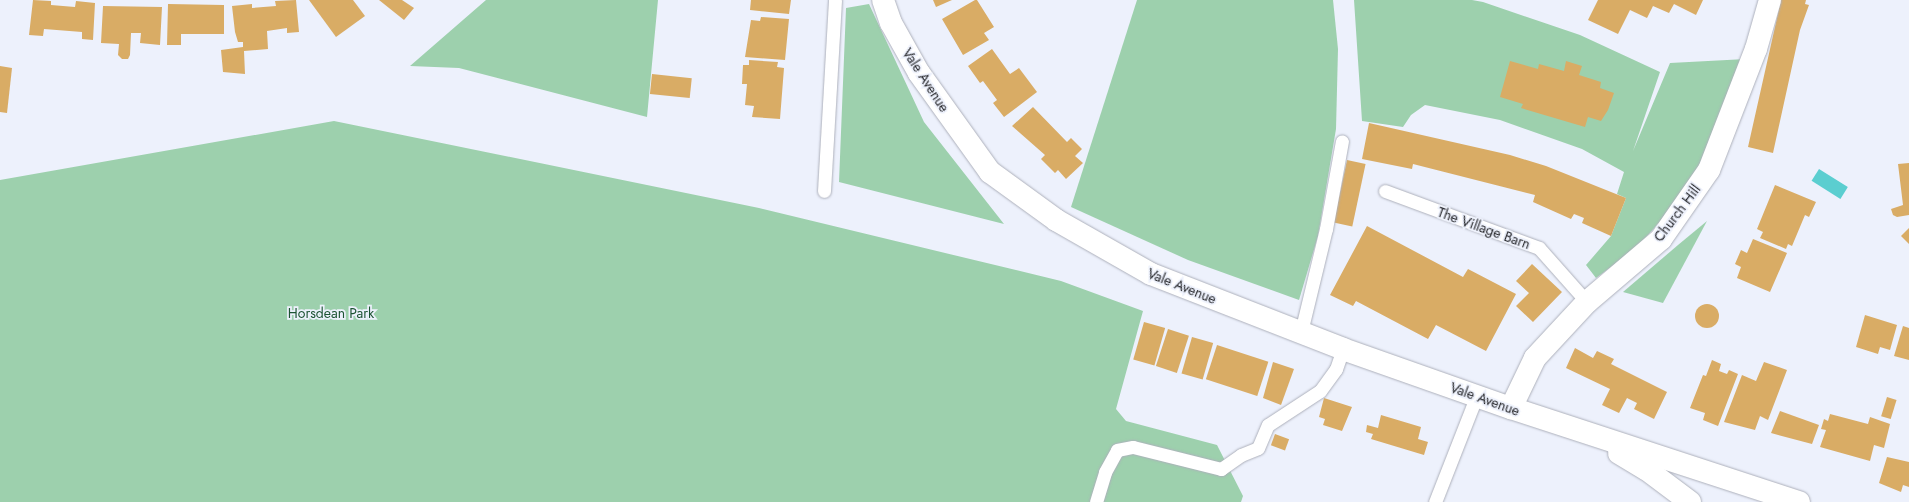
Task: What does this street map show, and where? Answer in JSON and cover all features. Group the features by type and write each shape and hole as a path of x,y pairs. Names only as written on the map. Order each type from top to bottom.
{"street":[{"name":"Vale Avenue","path":"882,0 891,23 919,73 990,172 1056,220 1150,274 1343,349 1477,395 1510,408 1583,432 1769,498 1799,502"},
{"name":"Church Hill","path":"1510,408 1535,358 1587,302 1661,239 1710,170 1756,49 1770,0"},
{"name":"Vale Avenue","path":"1583,432 1646,469 1690,502"}],"lane":[{"path":"824,192 835,0"},
{"path":"1301,332 1326,229 1342,141"},
{"name":"The Village Barn","path":"1384,190 1539,248 1587,302"},
{"path":"1096,502 1104,472 1117,450 1133,447 1221,469 1241,455 1258,448 1268,425 1320,391 1336,369 1343,349"},
{"path":"1435,502 1477,395"}],"green space":[{"path":"486,0 658,0 647,117 459,68 410,66"},
{"path":"1137,0 1333,0 1338,49 1336,129 1318,236 1299,300 1188,260 1071,207"},
{"path":"1354,0 1472,0 1483,2 1580,35 1660,72 1633,151 1670,63 1746,59 1695,177 1670,211 1634,250 1596,278 1586,265 1611,236 1626,198 1617,194 1624,172 1582,149 1500,120 1425,105 1411,115 1403,127 1362,121"},
{"path":"869,4 924,122 1004,224 839,182 846,8"},
{"name":"Horsdean Park","path":"334,121 759,208 1061,281 1143,311 1116,409 1126,421 1217,445 1243,496 1241,502 0,502 0,180"},
{"path":"1707,221 1663,303 1623,292 1678,245"}],"water":[{"path":"1819,169 1848,187 1840,199 1812,181"}],"building":[{"path":"33,0 51,1 51,5 75,7 76,1 95,3 93,40 82,39 82,32 44,29 43,36 29,35"},
{"path":"296,0 299,32 287,33 287,28 267,31 268,49 244,51 245,74 223,72 221,50 243,47 243,42 238,42 235,32 232,6 252,4 252,8 276,6 275,1"},
{"path":"309,0 353,0 365,16 336,37"},
{"path":"379,0 402,0 414,8 404,20"},
{"path":"751,0 791,0 789,14 750,10"},
{"path":"933,0 952,0 936,7"},
{"path":"977,0 994,27 984,33 989,40 963,55 942,19"},
{"path":"1598,0 1703,0 1696,15 1674,4 1669,13 1653,6 1647,18 1630,10 1618,34 1588,20"},
{"path":"1781,0 1806,0 1805,4 1809,5 1800,30 1773,153 1748,147"},
{"path":"168,4 224,5 224,34 181,34 181,45 167,45"},
{"path":"103,6 162,7 160,45 140,43 141,33 131,33 130,55 128,59 122,59 118,55 119,44 101,43"},
{"path":"761,17 789,19 785,60 745,57 751,20 760,21"},
{"path":"992,49 1010,74 1019,68 1037,92 1004,117 993,103 997,100 983,81 980,83 968,66"},
{"path":"749,60 778,62 777,67 784,68 780,119 752,117 754,106 745,105 747,84 742,84 743,65 749,65"},
{"path":"1510,61 1538,69 1539,64 1564,71 1566,61 1582,66 1579,75 1601,82 1600,88 1614,93 1608,110 1601,121 1588,117 1585,127 1521,108 1523,104 1500,97"},
{"path":"0,66 12,68 7,113 0,112"},
{"path":"652,74 692,78 690,98 650,94"},
{"path":"1033,107 1067,142 1071,138 1082,149 1075,156 1083,163 1066,179 1058,170 1055,173 1041,159 1045,155 1012,126"},
{"path":"1369,123 1510,155 1546,166 1626,198 1611,236 1582,223 1584,218 1574,214 1571,219 1533,202 1535,195 1413,164 1412,169 1362,159"},
{"path":"1347,160 1366,164 1352,227 1334,223"},
{"path":"1909,163 1909,215 1897,217 1893,215 1891,209 1903,205 1898,164"},
{"path":"1775,185 1816,202 1809,217 1805,215 1792,246 1788,244 1786,249 1760,238 1763,232 1757,229"},
{"path":"1367,226 1463,277 1468,269 1516,294 1486,351 1436,325 1428,339 1356,301 1353,306 1330,295"},
{"path":"1909,228 1909,244 1901,236"},
{"path":"1753,239 1787,253 1770,292 1737,278 1741,267 1735,264 1741,250 1747,253"},
{"path":"1532,264 1562,292 1533,322 1516,306 1529,293 1516,281"},
{"path":"1707,304 1715,308 1719,316 1715,324 1707,328 1699,324 1695,316 1699,308"},
{"path":"1865,315 1897,325 1890,350 1880,347 1878,354 1856,347"},
{"path":"1144,322 1165,328 1154,366 1133,359"},
{"path":"1903,326 1909,328 1909,360 1894,356"},
{"path":"1168,329 1189,336 1177,373 1156,366"},
{"path":"1192,337 1213,343 1203,380 1182,374"},
{"path":"1217,345 1268,362 1257,396 1206,379"},
{"path":"1575,348 1593,358 1597,351 1614,359 1611,364 1667,392 1654,419 1634,409 1637,403 1627,398 1619,413 1602,405 1610,389 1566,368"},
{"path":"1712,360 1721,364 1719,371 1727,374 1729,370 1738,374 1718,426 1703,420 1705,413 1690,408 1703,375 1706,376"},
{"path":"1273,362 1294,369 1281,405 1263,398"},
{"path":"1764,362 1787,370 1768,420 1760,416 1755,430 1724,422 1742,375 1756,381"},
{"path":"1887,397 1897,400 1891,419 1881,416"},
{"path":"1324,398 1352,407 1342,431 1323,425 1325,419 1319,417"},
{"path":"1780,411 1819,425 1812,444 1771,433"},
{"path":"1830,414 1868,424 1870,417 1890,424 1884,448 1874,445 1870,461 1820,447 1826,430 1821,429 1824,419 1828,421"},
{"path":"1381,415 1421,427 1418,439 1428,442 1424,455 1371,439 1373,434 1366,432 1367,425 1378,428"},
{"path":"1275,434 1289,439 1285,450 1271,445"},
{"path":"1887,457 1909,462 1909,487 1903,485 1901,492 1879,483"}]}
